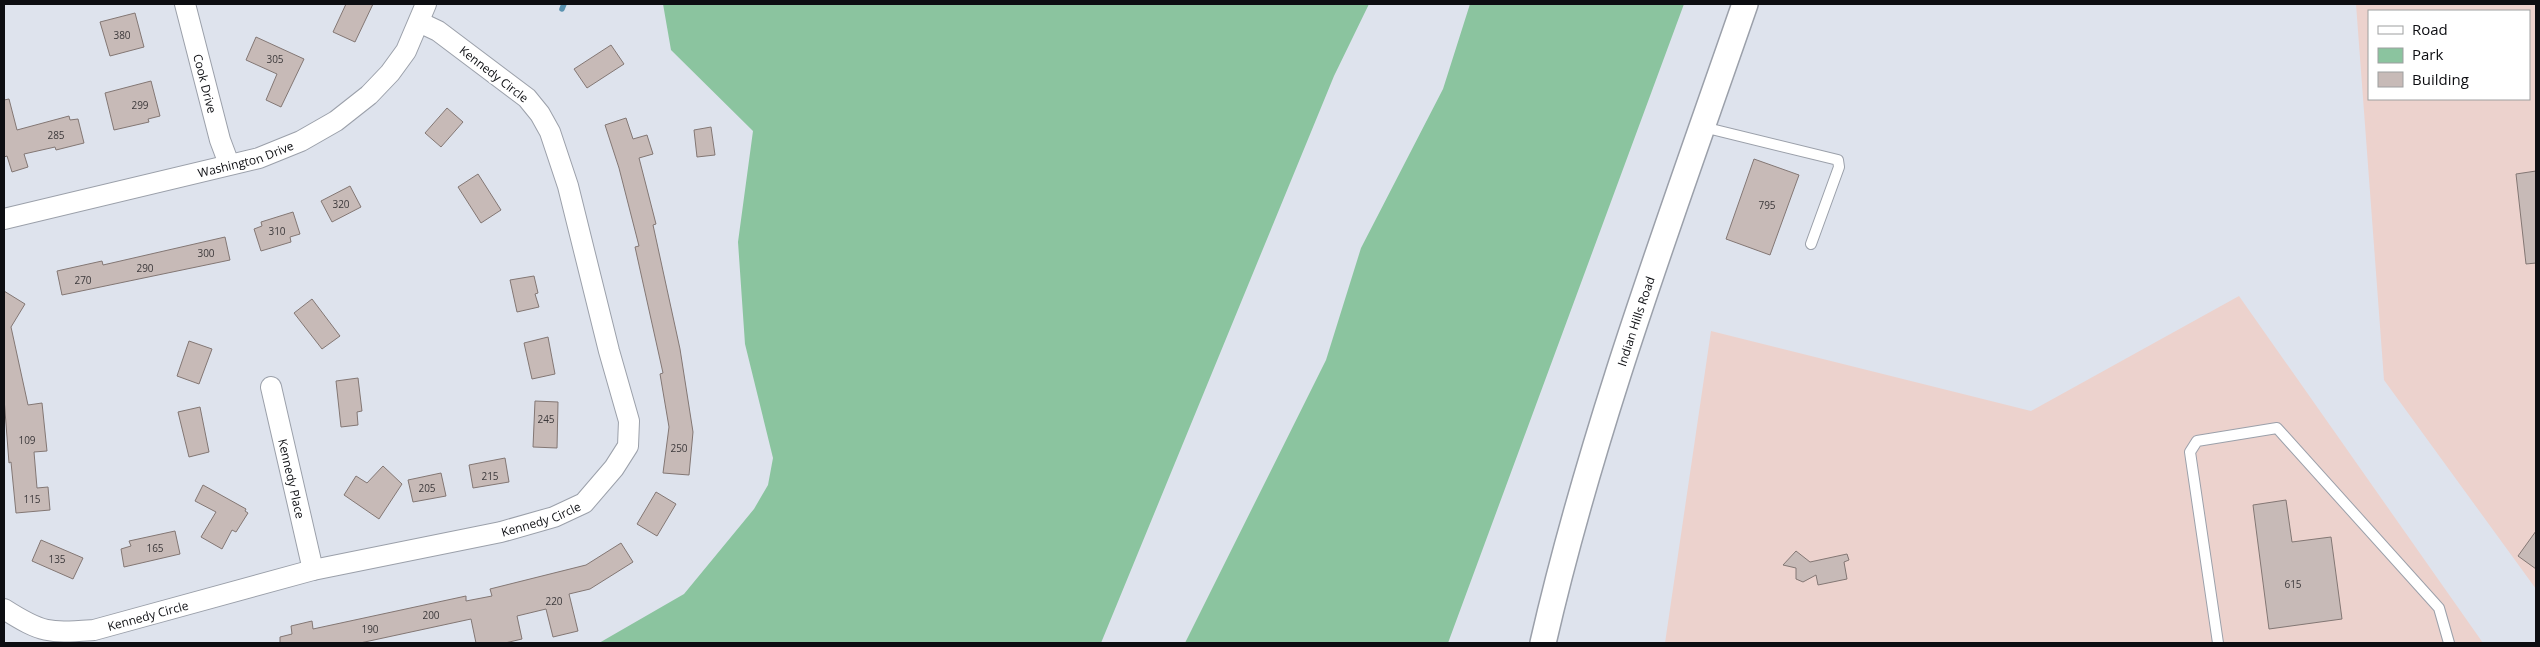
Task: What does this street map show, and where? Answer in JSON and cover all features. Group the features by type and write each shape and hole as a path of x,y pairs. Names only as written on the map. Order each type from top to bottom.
{"street":[{"name":"Cook Drive","path":"185,4 220,140 229,164"},
{"name":"Indian Hills Road","path":"1543,643 1559,572 1624,356 1745,4"},
{"name":"Washington Drive","path":"4,219 259,158 301,141 336,122 390,73 406,51 422,13"},
{"name":"Kennedy Circle","path":"4,609 33,628 56,633 94,630 313,570 501,532 554,517 584,503 614,468 628,446 629,421 609,351 568,186 550,132 540,114 527,98 438,31 422,13"},
{"name":"Kennedy Place","path":"271,387 313,570"}],"lane":[{"path":"1703,127 1838,160 1839,167 1811,244"},
{"path":"2218,643 2190,452 2197,441 2276,428 2439,608 2449,643"}],"shaded area":[{"path":"2356,4 2536,4 2536,589 2384,380"},
{"path":"2239,296 2483,643 1665,643 1711,331 2031,411"}],"green space":[{"path":"663,4 1369,4 1334,76 1101,643 599,643 684,594 754,509 768,485 773,458 745,344 738,242 753,131 671,50"},
{"path":"1470,4 1684,4 1448,643 1185,643 1326,360 1361,248 1443,89"}],"building":[{"path":"346,4 373,4 355,42 333,32"},
{"path":"135,13 144,47 110,56 100,22"},
{"path":"256,37 304,59 281,107 266,100 277,74 246,60"},
{"path":"611,45 624,64 587,88 574,69"},
{"path":"151,81 160,116 148,119 149,122 114,130 105,93"},
{"path":"9,99 17,130 69,116 70,120 78,119 84,143 56,150 55,147 24,154 28,167 12,172 7,156 4,157 4,100"},
{"path":"447,108 463,122 441,147 425,133"},
{"path":"626,118 633,139 647,135 653,154 639,158 656,224 653,225 680,349 693,432 689,475 663,473 669,427 660,374 663,373 635,247 639,246 619,168 605,125"},
{"path":"711,127 715,155 697,157 694,130"},
{"path":"1754,159 1799,175 1770,255 1726,239"},
{"path":"2536,171 2536,263 2526,264 2516,174"},
{"path":"478,174 501,210 481,223 458,187"},
{"path":"350,186 361,207 332,222 321,201"},
{"path":"293,212 300,234 290,237 291,242 261,251 254,229 262,226 261,222"},
{"path":"225,237 230,260 62,295 57,271 102,261 103,265"},
{"path":"534,276 538,293 535,294 539,307 517,312 510,280"},
{"path":"4,291 25,304 11,327 28,405 42,403 47,451 34,452 37,488 48,487 50,510 16,513 11,462 9,463 4,398"},
{"path":"312,299 340,336 322,349 294,313"},
{"path":"548,337 555,374 532,379 524,343"},
{"path":"189,341 212,349 199,384 177,376"},
{"path":"358,378 362,411 357,412 358,425 341,427 336,381"},
{"path":"535,401 558,402 557,448 533,447"},
{"path":"200,407 209,452 189,457 178,412"},
{"path":"505,458 509,482 473,488 469,465"},
{"path":"383,466 402,484 379,519 344,495 356,476 367,483"},
{"path":"441,473 446,496 413,502 408,480"},
{"path":"203,485 246,509 245,511 248,513 236,532 232,530 222,549 201,537 216,512 195,501"},
{"path":"656,492 676,504 657,536 637,524"},
{"path":"2286,500 2292,542 2331,537 2342,619 2269,629 2253,505"},
{"path":"175,531 180,554 124,567 121,549 131,546 129,541"},
{"path":"2536,531 2536,569 2518,556"},
{"path":"41,540 83,558 73,579 32,561"},
{"path":"621,543 633,562 590,589 569,594 578,631 553,637 546,609 517,616 522,639 505,643 476,643 471,619 360,643 280,643 280,637 292,634 291,626 312,621 313,629 466,596 466,601 492,596 490,589 586,565"},
{"path":"1796,551 1810,562 1847,554 1849,560 1844,562 1847,579 1818,585 1816,575 1803,582 1796,579 1796,568 1783,565"}],"waterway":[{"path":"562,9 564,4"}]}
